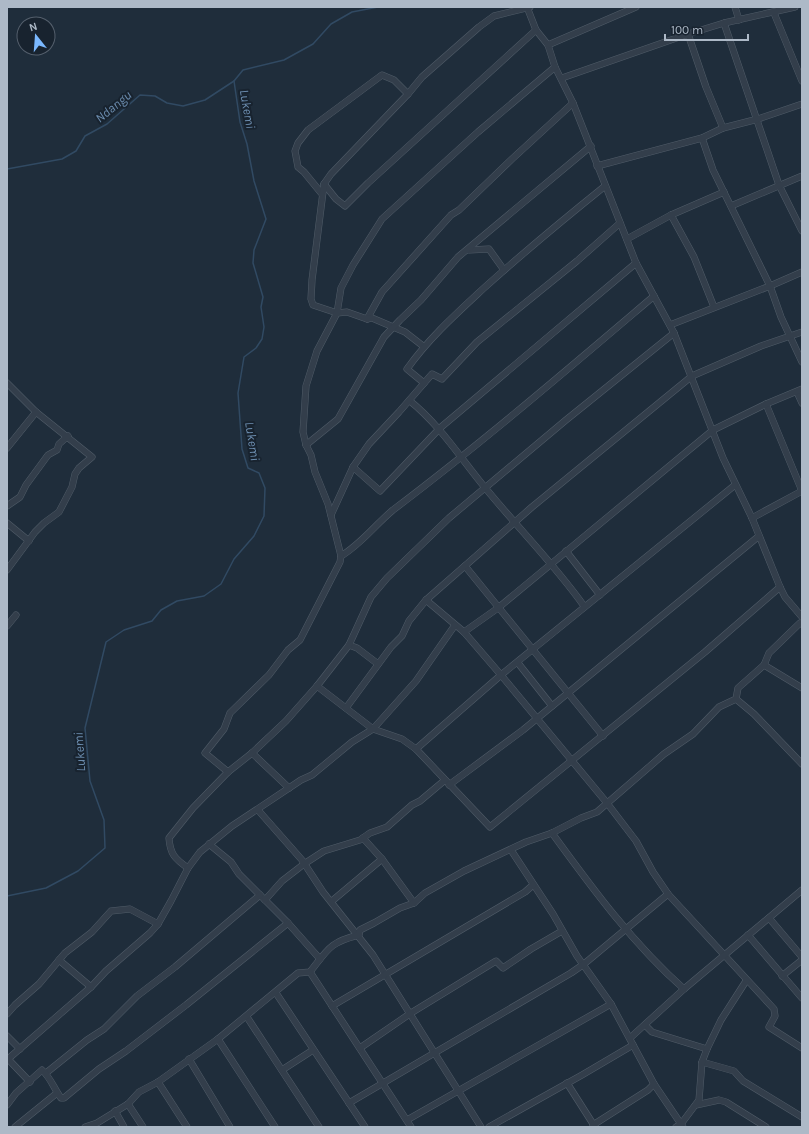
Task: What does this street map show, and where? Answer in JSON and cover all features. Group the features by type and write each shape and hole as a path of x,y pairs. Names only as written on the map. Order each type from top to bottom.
{"street":[{"path":"423,346 405,332 372,318 367,319 347,312 337,313 318,308 313,305 311,299 324,184 331,174 408,94 422,77 443,57 494,16 528,7 536,30 548,45 555,67 562,78 573,103 636,263 674,333 735,485 752,518 780,587 785,597 802,617"},
{"path":"548,45 636,7"},
{"path":"735,7 739,20"},
{"path":"562,78 724,23 774,13 782,9 795,7"},
{"path":"774,13 802,81"},
{"path":"724,23 758,119 779,185 802,231"},
{"path":"324,184 336,199 345,206 373,178 536,30"},
{"path":"688,34 706,87 723,128"},
{"path":"228,772 205,753 224,729 230,713 269,674 288,650 300,640 340,562 341,556 331,515 315,472 312,455 306,445 303,432 306,386 317,351 337,313 341,288 353,264 382,219 478,132 555,67"},
{"path":"322,194 296,163 295,150 298,143 308,130 382,75 394,80 408,94"},
{"path":"367,319 382,292 451,215 459,210 573,103"},
{"path":"597,166 702,138 723,128 758,119 802,104"},
{"path":"702,138 713,170 770,286 790,337 802,362"},
{"path":"306,445 338,419 384,337 421,300 458,257 591,146"},
{"path":"731,206 802,176"},
{"path":"424,383 407,369 423,346 504,270 551,229 605,186"},
{"path":"627,239 671,215 724,192"},
{"path":"671,215 694,257 714,307"},
{"path":"331,515 353,467 369,444 432,374 442,379 478,342 577,261 620,223"},
{"path":"467,250 489,249 504,270"},
{"path":"353,467 380,491 440,428 636,263"},
{"path":"670,325 802,272"},
{"path":"341,556 351,549 393,510 427,486 654,296"},
{"path":"346,708 378,664 402,636 409,622 426,600 515,522 692,376 761,346 802,332"},
{"path":"188,868 174,859 170,850 169,838 193,808 228,772 252,753 286,721 317,686 349,645 371,597 387,578 424,541 485,488 611,383 674,333"},
{"path":"7,570 44,523 59,512 72,487 75,474 79,468 92,457 68,436 36,412 8,385"},
{"path":"464,632 498,608 714,430 766,404 799,391 802,403"},
{"path":"410,400 426,413 440,428 485,488 584,606"},
{"path":"752,518 802,491 766,404"},
{"path":"7,448 36,412"},
{"path":"7,506 20,497 26,485 48,455 57,450 59,444 68,436"},
{"path":"416,750 501,675 518,663 584,606 600,595 735,485"},
{"path":"7,523 19,531 29,541"},
{"path":"46,1073 87,1040 104,1029 138,996 304,864 324,851 363,838 387,827 412,805 447,783 552,706 759,536"},
{"path":"566,551 600,595"},
{"path":"465,566 603,736"},
{"path":"317,686 373,729 402,739 416,750 447,783 468,802 490,827 603,736 780,587"},
{"path":"426,600 464,632 537,717 636,841 653,872 668,894 725,955 746,981 774,1009 775,1016 769,1027 802,1048"},
{"path":"7,626 16,615"},
{"path":"736,699 738,688 764,664 769,653 781,640 796,629 800,623 802,624"},
{"path":"30,1082 8,1059 91,987 106,971 150,933 158,924 188,868 210,844 232,826 289,788 312,775 352,742 373,729 416,681 455,625"},
{"path":"349,645 357,648 378,664"},
{"path":"518,663 552,706"},
{"path":"764,664 802,688"},
{"path":"736,699 754,714 802,764"},
{"path":"359,935 360,930 400,908 414,904 425,893 464,871 526,842 552,833 581,818 597,812 664,754 692,734 719,707 736,699"},
{"path":"252,753 289,788"},
{"path":"258,810 304,864 359,935 411,1013 434,1053 481,1127"},
{"path":"552,833 586,879 626,928 659,967 684,989"},
{"path":"363,838 382,859 414,904"},
{"path":"210,844 232,862 239,874 288,923 320,958"},
{"path":"511,850 562,931 611,1004 654,1084 680,1126 696,1105 700,1094 702,1062 707,1049 721,1020 746,981"},
{"path":"332,901 382,859"},
{"path":"332,1006 385,973 525,892 533,884"},
{"path":"489,1127 567,1083 632,1041 645,1025 684,989 802,890"},
{"path":"349,1103 584,964 668,894"},
{"path":"7,1014 14,1004 39,984 65,953 92,932 111,911 130,909 158,924"},
{"path":"769,918 802,959 782,976"},
{"path":"7,1105 16,1093 42,1070 46,1073 57,1093 61,1098 64,1098 98,1069 126,1051 180,1010 288,923"},
{"path":"360,1048 411,1013 496,961 503,968 531,949 562,931"},
{"path":"85,1127 99,1125 115,1111 128,1104 139,1092 158,1082 247,1017 256,1007 276,993 298,973 310,972 328,949 340,940 359,935"},
{"path":"748,935 802,998"},
{"path":"59,960 91,987"},
{"path":"310,972 411,1127"},
{"path":"276,993 365,1127"},
{"path":"407,1120 611,1004"},
{"path":"247,1017 319,1127"},
{"path":"645,1025 652,1032 707,1049"},
{"path":"7,1036 20,1049"},
{"path":"218,1039 275,1127"},
{"path":"282,1070 313,1050"},
{"path":"188,1060 230,1127"},
{"path":"702,1062 734,1071 743,1081 802,1117"},
{"path":"158,1082 187,1127"},
{"path":"567,1083 594,1126 648,1090 654,1084"},
{"path":"15,1127 57,1093"},
{"path":"696,1105 719,1100 726,1102 766,1127"},
{"path":"128,1104 143,1127"},
{"path":"115,1111 124,1127"}],"waterway":[{"name":"Ndangu","path":"7,169 62,159 76,151 85,136 107,124 140,95 155,96 167,103 183,106 205,100 234,81 243,70 284,60 313,44 331,24 352,12 378,7"},
{"name":"Lukemi","path":"7,896 46,888 78,871 105,848 104,820 90,781 85,728 106,642 124,630 152,621 161,610 177,601 204,596 221,584 234,559 254,536 264,516 265,488 259,473 248,468 242,449 238,393 244,357 256,348 262,339 264,327 261,307 263,297 253,263 254,250 266,219 254,181 247,144 240,122 234,81"}]}
